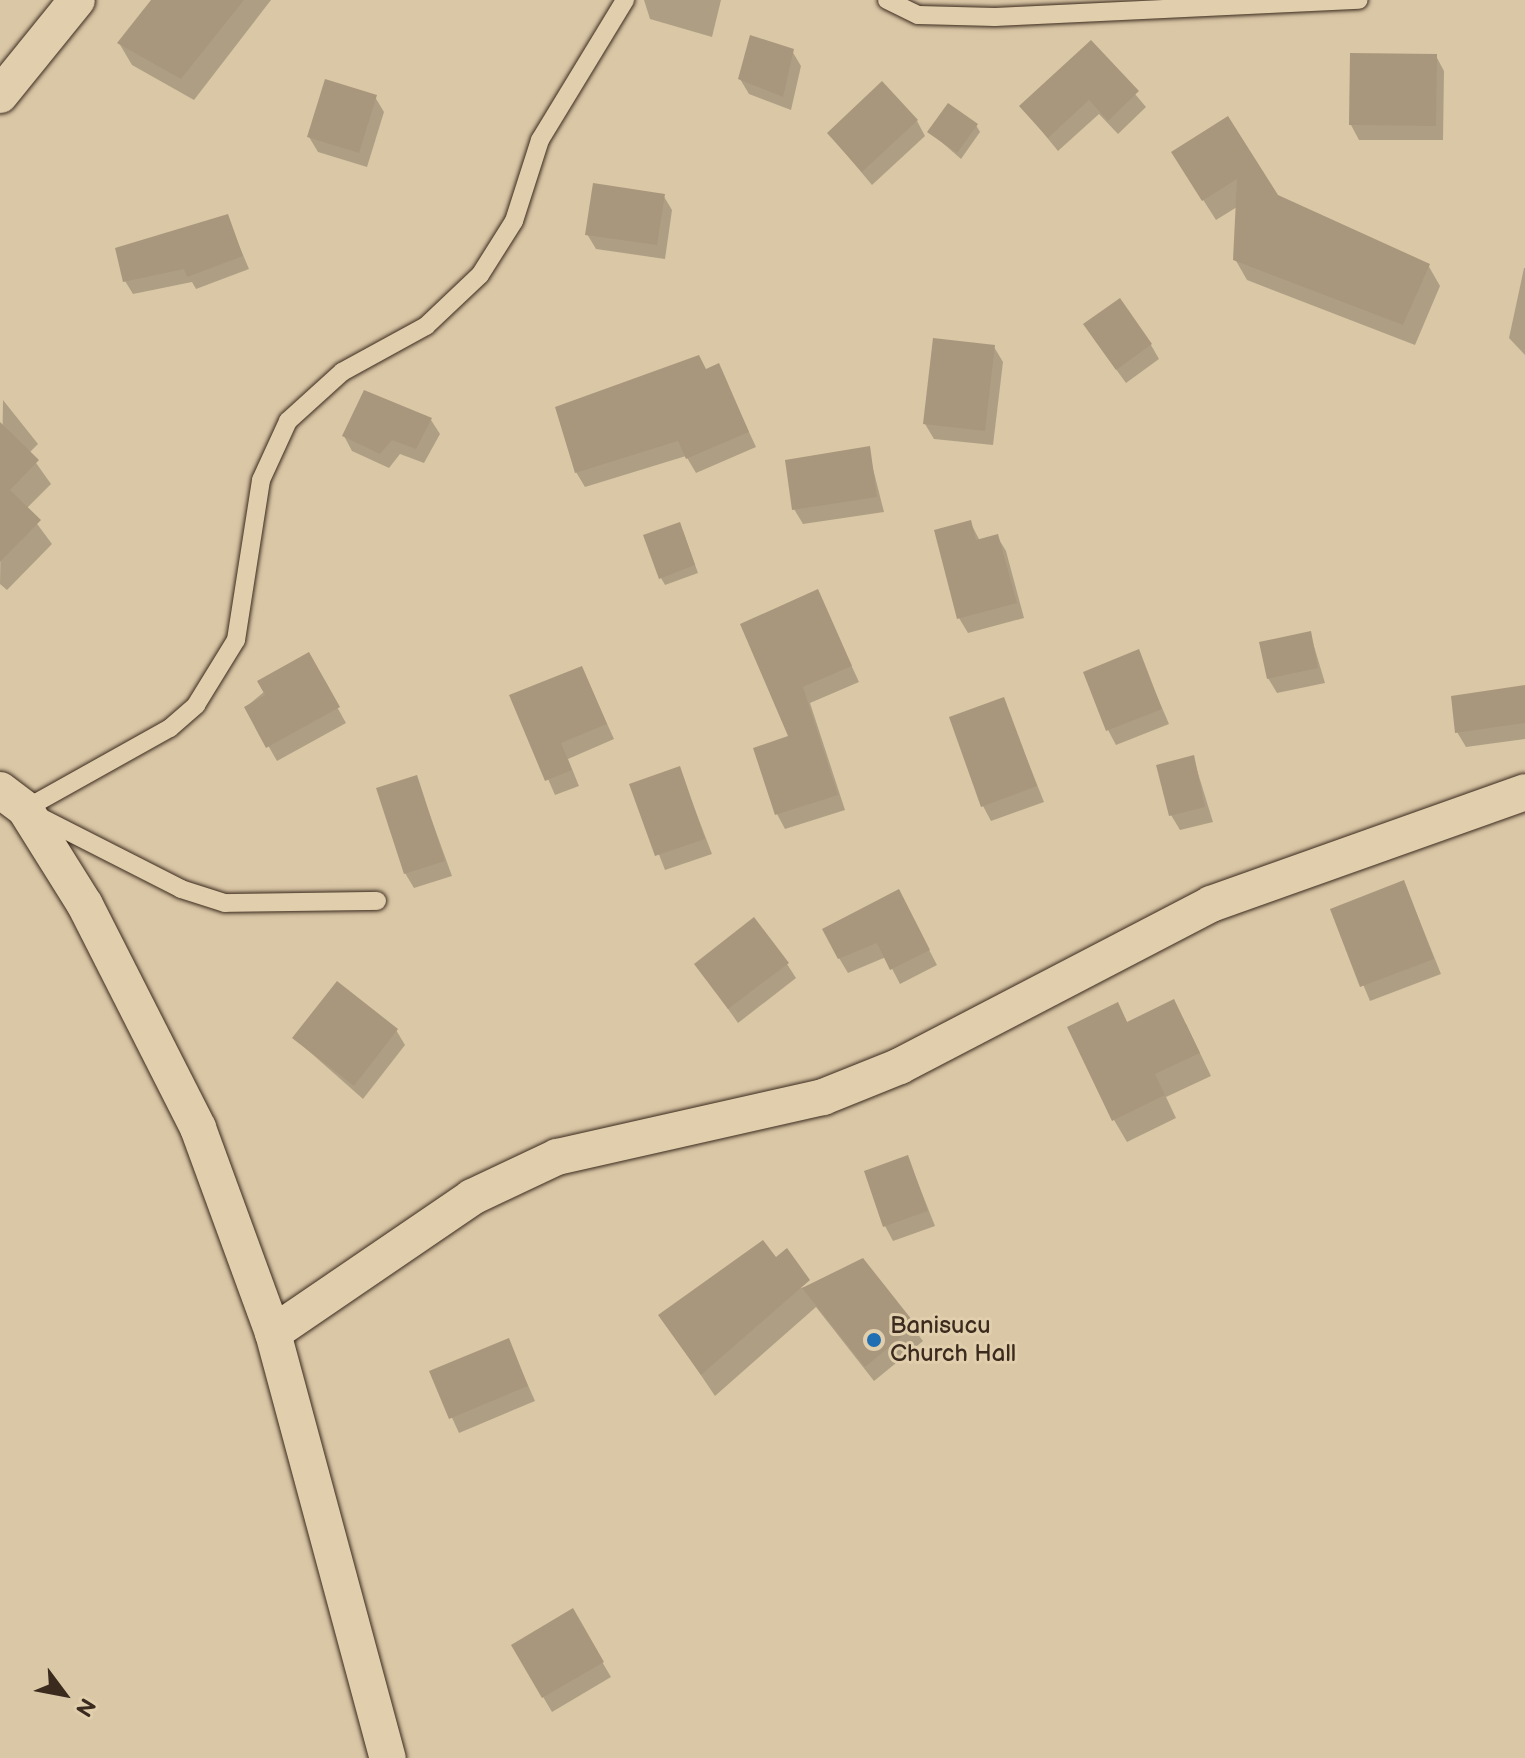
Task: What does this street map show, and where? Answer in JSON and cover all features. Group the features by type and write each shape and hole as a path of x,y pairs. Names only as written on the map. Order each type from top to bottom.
{"street":[{"path":"0,95 77,0"},
{"path":"273,1333 472,1197 557,1157 823,1097 900,1066 1211,904 1525,792"},
{"path":"12,800 85,905 198,1128 273,1333 388,1758"}],"lane":[{"path":"12,800 170,728 196,705 236,640 261,480 288,421 342,372 426,326 480,275 514,221 540,140 625,0"},
{"path":"887,0 918,15 995,17 1359,0"},
{"path":"12,800 181,889 225,903 377,901"}],"building":[{"path":"151,0 244,0 181,79 117,43"},
{"path":"750,35 794,49 783,97 738,79"},
{"path":"1091,40 1139,91 1108,121 1089,100 1048,138 1019,106"},
{"path":"1350,53 1437,54 1436,126 1349,125"},
{"path":"325,79 377,95 359,153 307,137"},
{"path":"882,81 918,120 862,172 827,133"},
{"path":"948,103 978,124 957,153 927,132"},
{"path":"1228,116 1278,195 1430,264 1403,325 1233,260 1237,179 1202,201 1171,152"},
{"path":"593,183 665,194 657,245 585,235"},
{"path":"228,214 243,256 187,277 184,269 123,282 115,248"},
{"path":"1120,298 1152,344 1116,370 1083,324"},
{"path":"933,338 995,345 985,431 923,424"},
{"path":"699,355 706,369 719,363 749,432 686,459 678,441 575,473 555,407"},
{"path":"364,390 432,418 416,449 392,440 380,454 342,436"},
{"path":"0,422 39,460 10,490 41,520 0,562"},
{"path":"870,446 877,497 792,510 785,460"},
{"path":"971,520 976,540 998,534 1017,603 957,619 934,530"},
{"path":"680,522 695,565 659,579 643,535"},
{"path":"818,589 852,666 803,687 838,795 775,815 753,748 788,736 740,624"},
{"path":"1311,631 1318,668 1267,679 1259,642"},
{"path":"1139,649 1162,709 1106,731 1083,672"},
{"path":"309,652 340,707 266,748 244,707 265,695 257,681"},
{"path":"582,666 607,724 561,743 572,770 545,781 509,695"},
{"path":"1525,685 1525,723 1455,733 1451,696"},
{"path":"1004,697 1037,786 981,807 949,717"},
{"path":"1194,755 1205,807 1169,816 1156,765"},
{"path":"680,766 705,839 655,856 629,784"},
{"path":"417,775 445,861 404,874 376,788"},
{"path":"1404,880 1434,959 1360,987 1330,909"},
{"path":"899,889 930,950 890,970 877,943 838,959 822,929"},
{"path":"754,917 789,963 728,1009 694,964"},
{"path":"337,981 398,1029 354,1086 292,1038"},
{"path":"1174,999 1200,1053 1155,1074 1165,1095 1112,1121 1067,1027 1118,1002 1127,1022"},
{"path":"908,1155 928,1211 883,1227 864,1171"},
{"path":"763,1240 776,1257 787,1248 810,1280 701,1375 658,1315"},
{"path":"863,1258 916,1325 865,1367 802,1288"},
{"path":"509,1338 528,1386 449,1419 429,1371"},
{"path":"573,1608 604,1662 542,1698 511,1645"}],"place":[{"name":"Banisucu Church Hall","path":"874,1340"}]}
